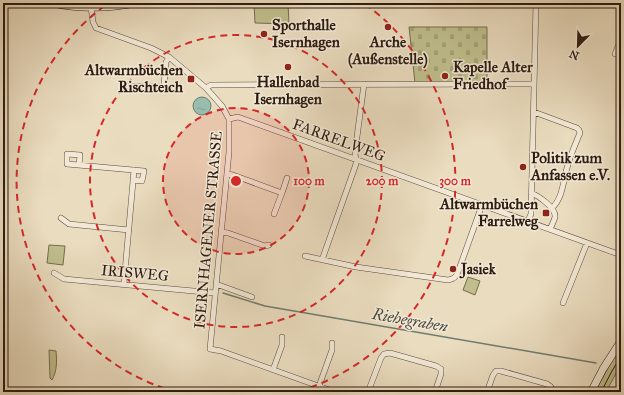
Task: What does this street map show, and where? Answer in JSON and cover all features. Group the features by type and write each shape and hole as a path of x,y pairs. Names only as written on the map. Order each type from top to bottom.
{"main road":[{"path":"53,3 90,7 118,6 136,3"},
{"path":"591,392 603,369 621,341"}],"street":[{"path":"528,221 531,214 532,193 536,3"},
{"name":"ISERNHAGENER STRASSE","path":"90,7 93,22 96,28 151,48 169,57 206,88 222,106 229,119 230,139 210,349 221,351 335,392"},
{"path":"615,54 621,39"},
{"path":"129,86 163,87 166,62 169,57"},
{"path":"322,260 356,164 355,152 364,84"},
{"path":"206,88 211,85 534,84"},
{"path":"534,112 577,128 580,133 566,169 564,182 557,202 552,208"},
{"name":"FARRELWEG","path":"229,119 238,117 621,255"},
{"path":"79,165 144,171 142,181 134,180"},
{"path":"124,284 134,170"},
{"path":"227,174 282,193"},
{"path":"274,214 287,178"},
{"path":"532,193 540,197 552,208 555,216 550,229"},
{"path":"305,256 366,268 448,280 453,279 458,272 482,205"},
{"path":"61,218 69,224 129,230"},
{"path":"221,232 265,246 269,245"},
{"path":"563,303 587,242"},
{"name":"IRISWEG","path":"54,273 64,279 215,293"},
{"path":"216,284 252,297"},
{"path":"273,370 282,345 282,337"},
{"path":"319,386 332,350 332,343"},
{"path":"368,392 381,358 384,354 390,353 436,366 441,369 441,374 435,392"},
{"path":"487,392 493,375 496,371 502,371 547,384 551,387 551,392"}],"green space":[{"path":"254,3 288,3 289,24 255,23"},
{"path":"409,27 487,27 487,82 415,83"},
{"path":"49,245 65,246 63,265 47,263"},
{"path":"468,277 480,281 475,295 463,290"},
{"path":"621,344 621,364 606,392 595,392"},
{"path":"49,350 56,351 56,366 52,380 50,378"}],"water":[{"path":"202,97 208,100 211,106 208,112 202,115 196,112 193,106 196,100"}],"waterway":[{"name":"Riehegraben","path":"223,293 265,306 596,363"}],"tram line":[{"path":"601,392 621,356"}],"place":[{"name":"Arche (Außenstelle)","path":"388,27"},
{"name":"Sporthalle Isernhagen","path":"264,34"},
{"name":"Hallenbad Isernhagen","path":"288,67"},
{"name":"Kapelle Alter Friedhof","path":"445,76"},
{"name":"Altwarmbüchen Rischteich","path":"191,79"},
{"name":"Politik zum Anfassen e.V.","path":"523,167"},
{"name":"Altwarmbüchen Farrelweg","path":"546,213"},
{"name":"Jasiek","path":"453,269"}]}
